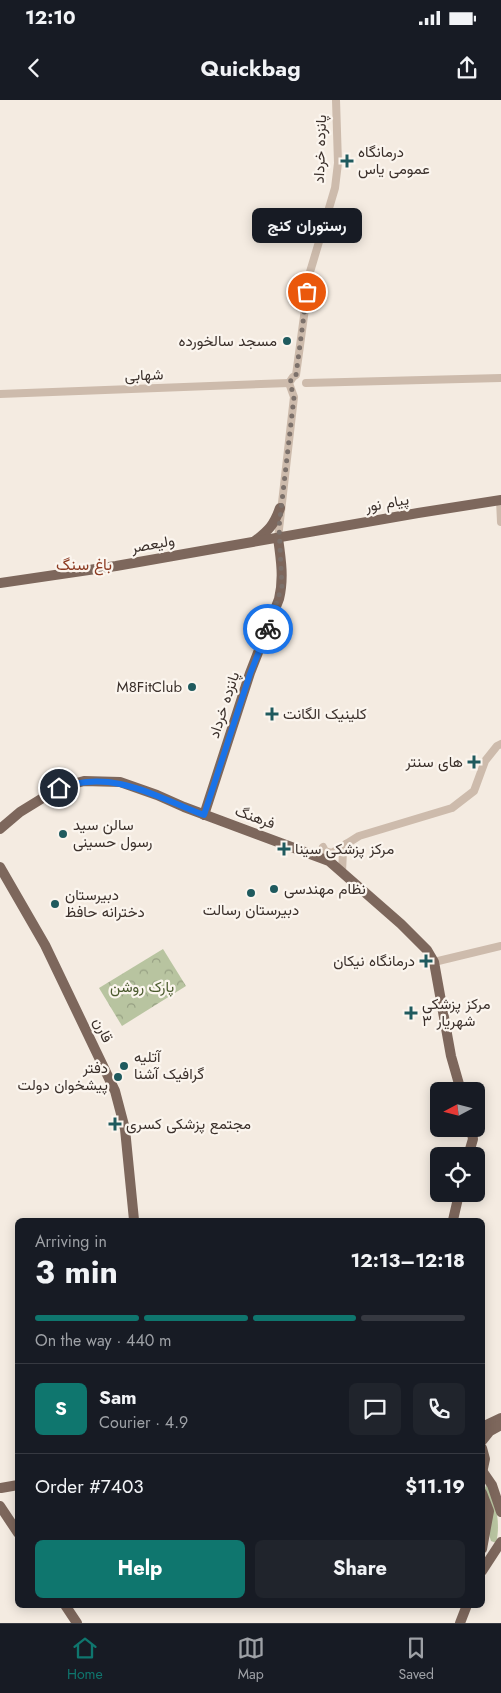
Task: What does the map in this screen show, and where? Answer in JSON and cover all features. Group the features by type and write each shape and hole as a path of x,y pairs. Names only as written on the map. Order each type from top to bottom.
{"main road":[{"name":"پیام نور","path":"278,538 500,500"},
{"path":"280,508 275,522 256,542 280,553 294,534"},
{"name":"ولیعصر","path":"0,584 278,538"},
{"name":"پانزده خرداد","path":"204,815 250,674 279,599 282,586 278,538"},
{"name":"فرهنگ","path":"0,829 20,812 59,788 84,781 120,782 329,861 401,924 427,950 434,962 451,1056 458,1082"},
{"name":"قارن","path":"0,867 45,945 115,1091 125,1129 134,1218"},
{"path":"453,1218 457,1202"},
{"path":"485,1425 501,1418"},
{"path":"485,1437 490,1431 501,1425"},
{"path":"485,1476 492,1485 501,1512"},
{"path":"0,1484 0,1490 15,1486"},
{"path":"485,1501 489,1511 485,1536 490,1546 500,1547"},
{"path":"0,1506 15,1528"},
{"path":"485,1567 500,1547"},
{"path":"67,1608 76,1623"},
{"path":"460,1623 466,1608"}],"street":[{"name":"پانزده خرداد","path":"278,538 294,397 290,383 292,377 296,375 310,272 335,188 338,163 336,100"},
{"path":"296,375 300,376 306,383"},
{"path":"294,397 298,390 306,383 501,378"},
{"name":"شهابی","path":"0,394 290,383"},
{"path":"500,500 501,522"},
{"path":"279,527 294,534"},
{"path":"323,847 325,851 332,853 360,836 452,808 474,791 485,761 497,746 501,744"},
{"path":"342,872 342,851 347,843"},
{"path":"434,962 501,946"}],"green space":[{"name":"پارک روشن","path":"163,949 186,986 122,1026 99,988"},
{"path":"487,1484 497,1513 496,1543 491,1541 488,1531 485,1488"}],"way so far":[{"path":"268,629 282,586 278,538 294,397 290,380 296,375 307,292"}],"place":[{"name":"درمانگاه عمومی یاس","path":"347,161"},
{"name":"رستوران کنج","path":"307,292"},
{"name":"مسجد سالخورده","path":"287,341"},
{"name":"M8FitClub","path":"192,687"},
{"name":"کلینیک الگانت","path":"272,714"},
{"name":"های سنتر","path":"474,762"},
{"name":"سالن سید رسول حسینی","path":"63,834"},
{"name":"مرکز پزشکی سینا","path":"284,849"},
{"name":"نظام مهندسی","path":"274,889"},
{"name":"دبیرستان رسالت","path":"251,893"},
{"name":"دبیرستان دخترانه حافظ","path":"55,904"},
{"name":"درمانگاه نیکان","path":"426,961"},
{"name":"مرکز پزشکی شهریار ۳","path":"411,1013"},
{"name":"آتلیه گرافیک آشنا","path":"124,1066"},
{"name":"دفتر پیشخوان دولت","path":"118,1077"},
{"name":"مجتمع پزشکی کسری","path":"115,1124"}],"district":[{"name":"باغ سنگ","path":"84,564"}],"route":[{"path":"59,788 84,781 120,782 204,815 250,674 268,629"}]}
